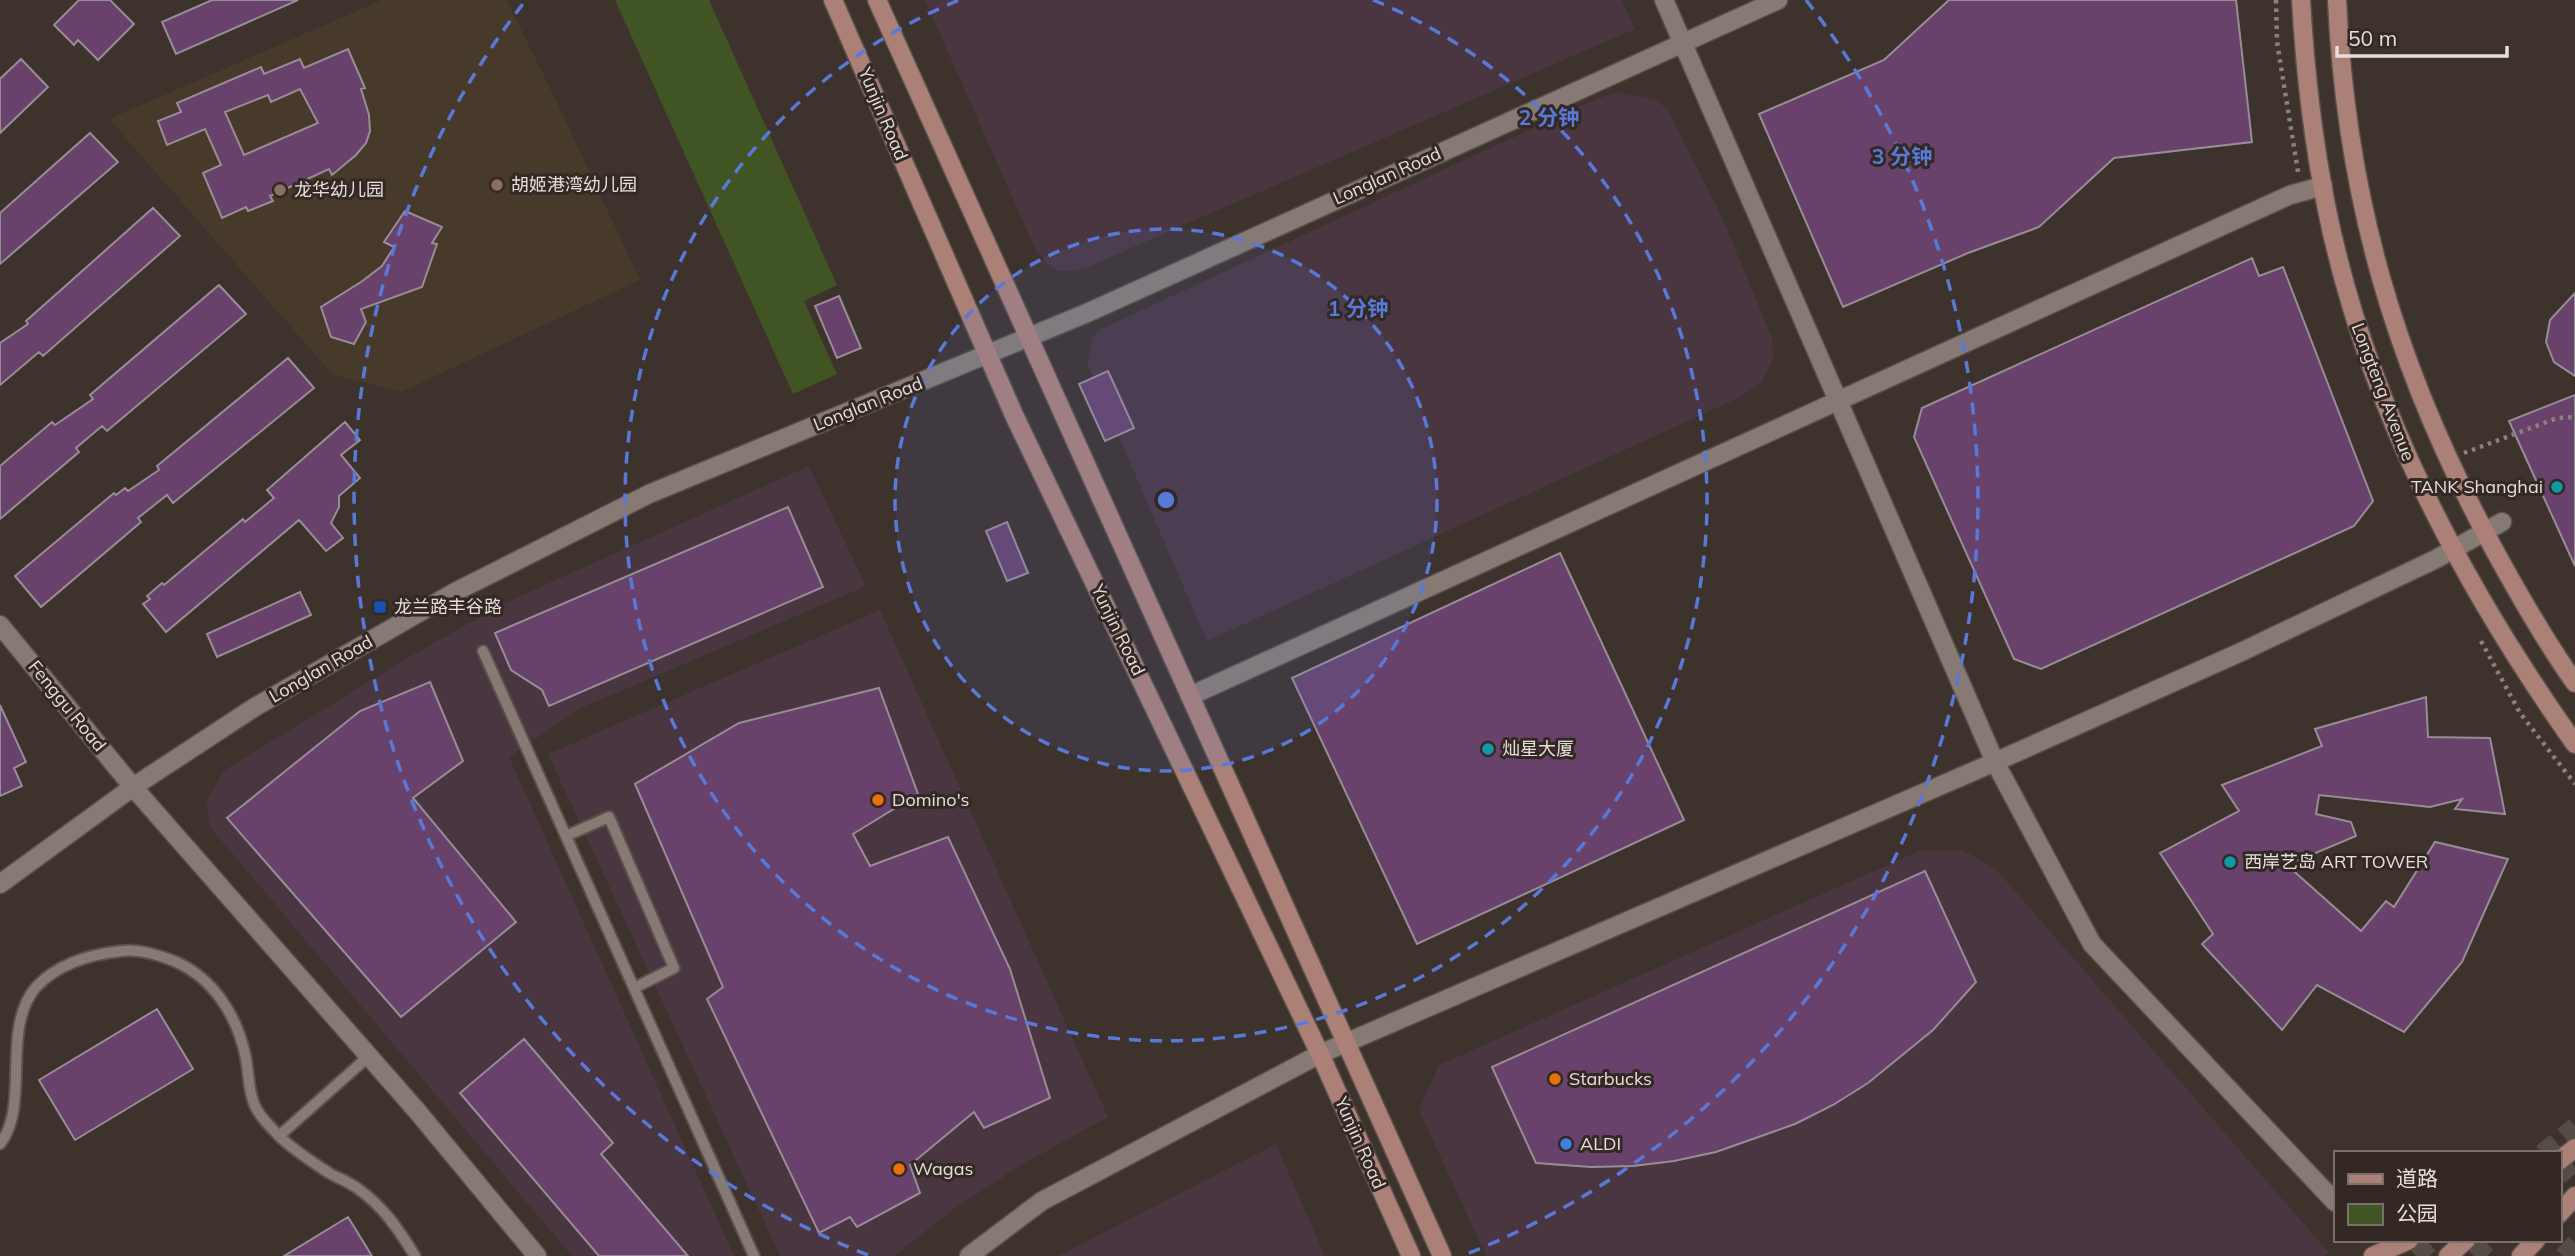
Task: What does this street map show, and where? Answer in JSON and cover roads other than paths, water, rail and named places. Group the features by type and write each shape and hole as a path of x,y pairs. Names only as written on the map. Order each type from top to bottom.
{"main road":[{"name":"Yunjin Road","path":"833,0 988,355 1321,1054 1411,1256"},
{"name":"Yunjin Road","path":"877,0 1442,1256"},
{"name":"Longteng Avenue","path":"2301,0 2309,102 2323,186 2339,262 2374,377 2406,456 2453,549 2504,639 2575,744"},
{"name":"Longteng Avenue","path":"2337,0 2352,147 2374,254 2408,365 2447,459 2484,532 2535,621 2575,683"},
{"path":"2561,1212 2575,1196"},
{"path":"2375,1249 2401,1242"},
{"path":"2448,1256 2464,1242"},
{"path":"2521,1256 2534,1242"}],"street":[{"path":"1664,0 1995,762 2092,944 2334,1201"},
{"name":"Longlan Road","path":"0,884 133,787 255,707 455,592 649,494 1100,307 1778,0"},
{"path":"1190,696 2278,201 2323,186"},
{"path":"969,1256 1042,1201 1346,1042 1995,762 2241,652 2453,549 2501,522"},
{"name":"Fenggu Road","path":"0,625 133,787 369,1056 537,1256"}],"lane":[{"path":"483,651 754,1256"},
{"path":"566,836 609,817 674,968 634,988"},
{"path":"0,1144 5,1137 10,1118 15,1040 20,1013 36,987 65,966 96,953 129,950 158,955 191,968 215,989 239,1034 256,1108 279,1136 374,1201 394,1222 415,1256"},
{"path":"279,1136 369,1056"}],"tunnel":[{"path":"2544,1151 2575,1126"},
{"path":"2561,1174 2575,1162"},
{"path":"2416,1256 2432,1242"},
{"path":"2474,1256 2488,1242"},
{"path":"2563,1256 2575,1243"}],"place":[{"name":"胡姬港湾幼儿园","path":"497,185"},
{"name":"龙华幼儿园","path":"280,190"},
{"name":"TANK Shanghai","path":"2557,487"},
{"name":"龙兰路丰谷路","path":"380,607"},
{"name":"灿星大厦","path":"1488,749"},
{"name":"Domino's","path":"878,800"},
{"name":"西岸艺岛 ART TOWER","path":"2230,862"},
{"name":"Starbucks","path":"1555,1079"},
{"name":"ALDI","path":"1566,1144"},
{"name":"Wagas","path":"899,1169"}]}
